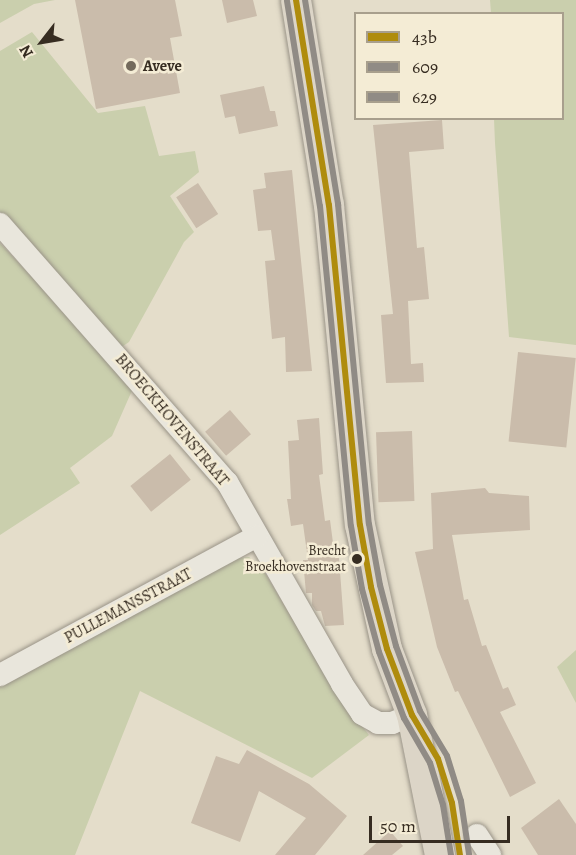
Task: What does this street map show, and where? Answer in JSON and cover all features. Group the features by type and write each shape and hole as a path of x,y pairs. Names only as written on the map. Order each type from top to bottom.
{"main road":[{"path":"296,0 329,205 360,525 387,649 412,715 433,807 440,855"},
{"path":"412,715 438,759 469,845"}],"street":[{"name":"BROECKHOVENSTRAAT","path":"0,224 197,444 227,482 362,714 378,723 392,723 412,715"},
{"name":"PULLEMANSSTRAAT","path":"0,675 257,536"},
{"path":"469,845 490,855"}],"green space":[{"path":"0,0 55,0 34,4 0,23"},
{"path":"490,0 576,0 576,345 509,337 494,120 564,120 564,12 491,12"},
{"path":"32,32 98,113 145,106 159,156 195,151 199,172 170,196 194,232 184,242 129,342 120,348 0,212 0,51"},
{"path":"0,243 134,386 112,436 70,468 80,483 0,535"},
{"path":"249,557 262,568 340,698 369,735 312,778 140,691 75,855 0,855 0,683 229,559"},
{"path":"576,650 576,703 557,667"}],"building":[{"name":"Aveve","path":"75,0 175,0 182,36 170,38 180,93 96,109"},
{"path":"222,0 253,0 257,16 227,23"},
{"path":"264,86 270,111 275,111 278,126 239,134 235,116 225,118 220,95"},
{"path":"442,120 444,149 409,152 417,248 424,247 429,299 408,301 411,364 423,363 424,382 386,383 381,315 393,314 373,125"},
{"path":"292,170 312,371 286,372 285,337 272,339 265,261 275,260 271,230 258,231 253,190 266,188 264,173"},
{"path":"198,183 218,214 196,228 176,197"},
{"path":"518,352 576,358 566,448 509,442"},
{"path":"230,410 251,434 226,456 205,432"},
{"path":"319,418 323,474 319,475 325,521 330,520 335,558 339,558 344,625 325,626 321,611 316,611 312,605 312,593 306,593 303,560 308,560 303,524 291,526 287,499 291,499 288,441 299,440 297,420"},
{"path":"412,431 414,501 378,502 376,432"},
{"path":"170,454 191,480 151,512 130,486"},
{"path":"485,488 489,493 529,496 530,530 452,535 464,600 468,599 482,646 486,645 503,689 508,687 516,705 500,712 536,783 510,797 458,691 455,692 437,647 415,552 433,549 431,493"},
{"path":"247,750 309,784 347,816 315,855 275,855 306,818 259,791 240,842 191,823 216,756 239,764"},
{"path":"559,799 576,824 576,855 538,855 521,828"},
{"path":"390,831 403,846 392,855 363,855"}],"transit line":[{"name":"43b","path":"296,0 329,205 360,525 371,587 387,649 412,715 438,759 452,803 460,855"},
{"name":"629","path":"305,0 338,204 369,524 380,585 396,646 420,711 447,756 461,801 469,854"},
{"name":"609","path":"287,1 320,206 351,526 362,589 379,652 404,718 430,763 443,805 451,855"}],"place":[{"name":"Aveve","path":"131,66"},
{"name":"Brecht Broekhovenstraat","path":"357,559"}]}
